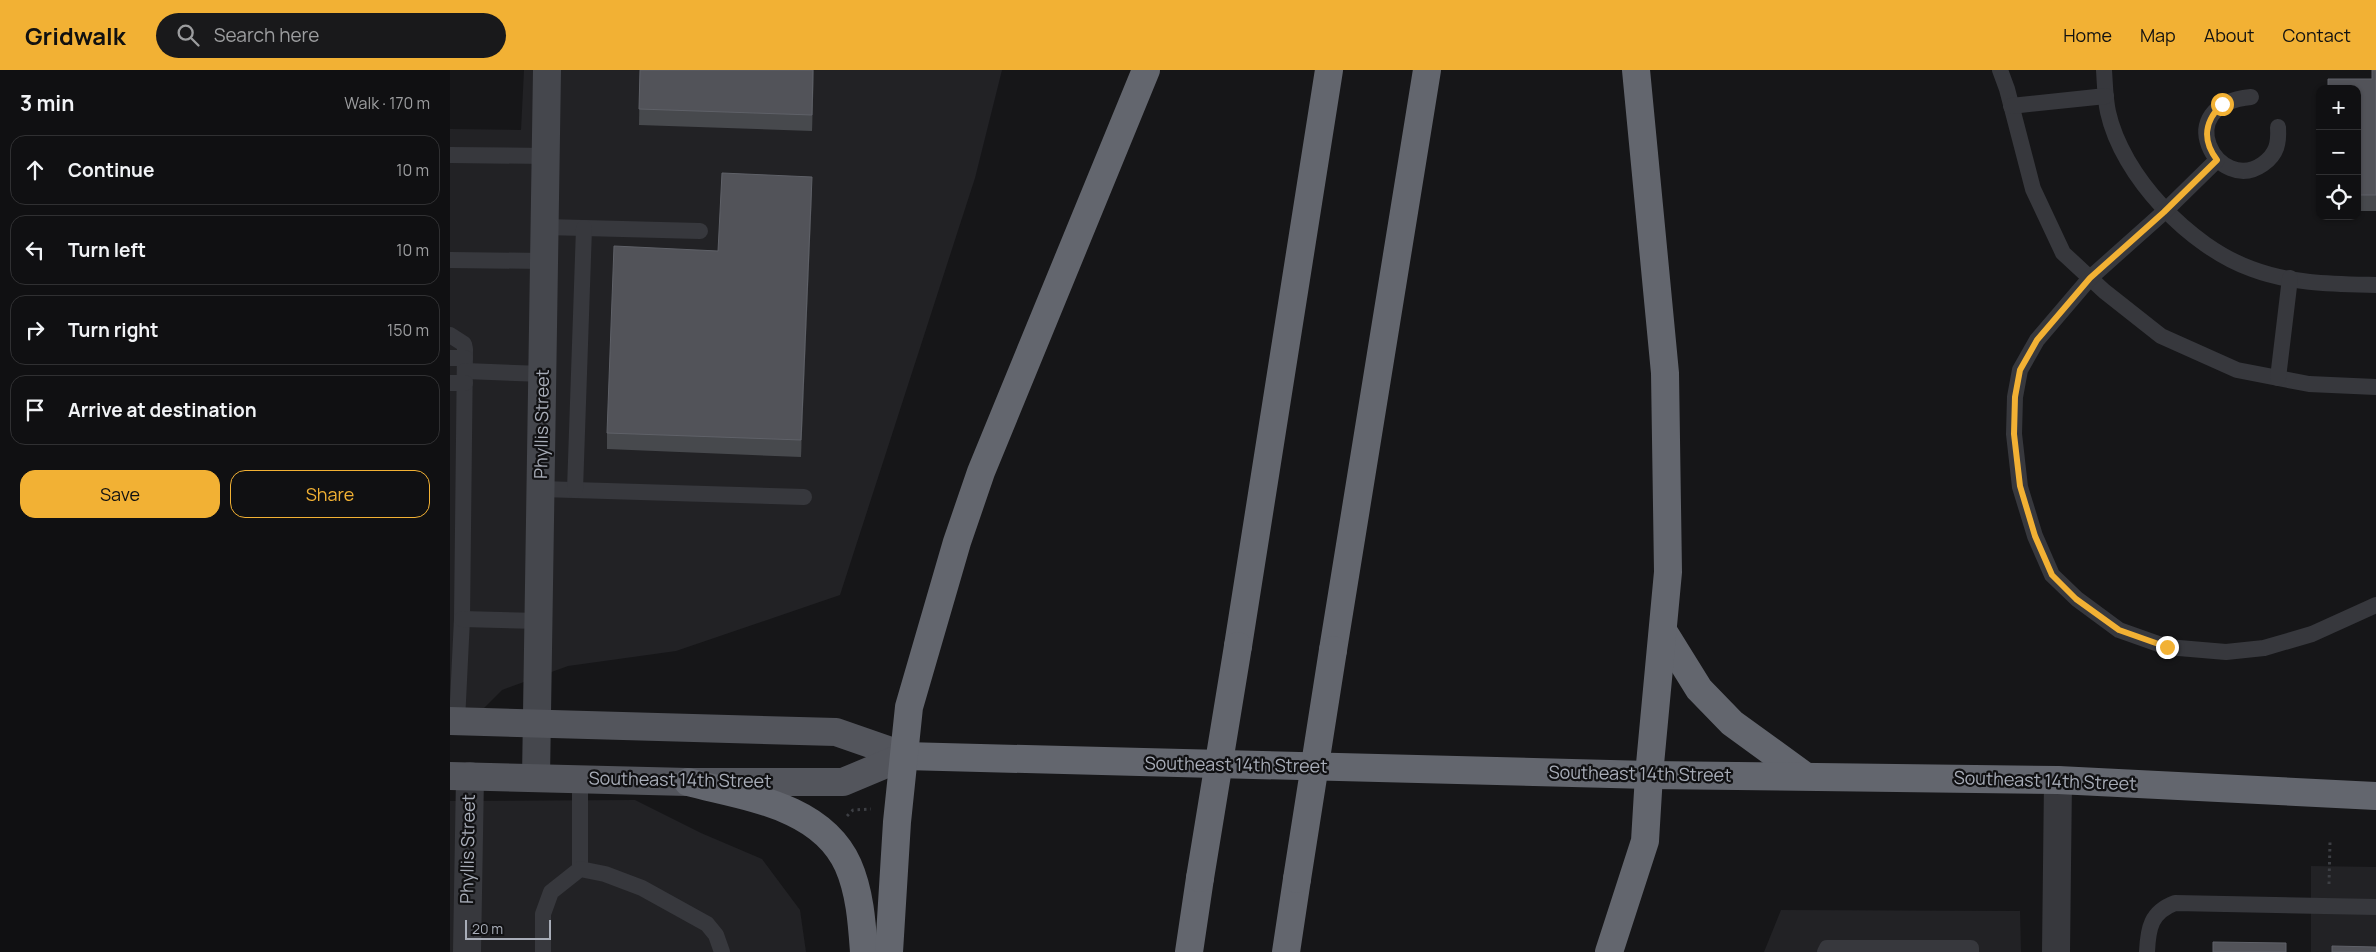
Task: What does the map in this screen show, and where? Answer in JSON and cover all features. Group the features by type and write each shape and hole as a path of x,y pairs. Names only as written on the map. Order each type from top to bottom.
{"highway":[{"path":"890,952 897,822 905,756 906,715 957,542 981,472 1146,70"},
{"path":"1189,952 1329,70"},
{"path":"1286,952 1427,70"},
{"path":"1609,952 1645,841 1648,775 1668,572 1665,373 1636,70"},
{"path":"1663,631 1699,688 1732,723 1805,776"},
{"name":"Southeast 14th Street","path":"905,756 1648,775 2058,780 2376,796"},
{"path":"688,782 788,810 814,822 832,840 848,866 859,907 864,952"}],"main road":[{"name":"Southeast 14th Street","path":"453,721 836,732 905,756"},
{"name":"Southeast 14th Street","path":"460,776 688,782 843,782 905,756"}],"street":[{"name":"Phyllis Street","path":"536,778 547,70"},
{"name":"Phyllis Street","path":"460,776 466,952"},
{"path":"2056,952 2058,780"}],"lane":[{"path":"2000,70 2033,189 2063,253 2090,278 2161,336 2237,370 2309,384 2376,387"},
{"path":"2104,70 2108,112 2121,150 2164,212 2205,246 2252,269 2310,283 2376,285"},
{"path":"2011,106 2106,96"},
{"path":"2251,96 2233,98 2222,104 2213,113 2207,125 2206,137 2210,150 2217,160 2227,167 2238,170 2249,170 2260,166 2276,150 2279,139 2278,127"},
{"path":"450,155 546,156"},
{"path":"2217,160 2164,212 2090,278 2037,340 2020,370 2015,397 2014,434 2020,486 2035,536 2052,575 2076,599 2119,630 2167,647 2226,652 2264,648 2312,634 2376,605"},
{"path":"545,226 700,231"},
{"path":"575,490 584,228"},
{"path":"450,260 544,261"},
{"path":"2278,378 2290,278"},
{"path":"450,335 464,344 459,370 462,619 455,655 453,721"},
{"path":"459,370 543,374"},
{"path":"541,489 804,497"},
{"path":"462,619 539,621"},
{"path":"580,779 580,869"},
{"path":"543,952 543,914 551,892 580,869 605,874 642,888 707,924 716,935 722,952"},
{"path":"2147,952 2148,935 2153,918 2164,907 2175,903 2376,907"},
{"path":"1826,950 1971,948 1971,952"}],"path":[{"path":"841,821 854,810 872,808"},
{"path":"2329,892 2330,842"}],"shaded area":[{"path":"524,70 1002,70 975,178 840,595 676,651 568,666 502,690 483,709 450,708 450,129 521,130"},
{"path":"635,800 701,833 762,859 800,910 806,952 450,952 450,801"},
{"path":"2311,866 2376,867 2376,952 2311,952"},
{"path":"1781,910 2020,911 2021,952 1764,952"}],"building":[{"path":"640,70 813,70 812,115 639,109"},
{"path":"2372,70 2376,70 2376,195 2361,195 2361,85 2328,85 2328,79 2372,79"},
{"path":"722,173 812,177 801,440 607,433 614,246 718,251"},
{"path":"2213,942 2286,943 2286,952 2213,952"},
{"path":"2332,946 2376,947 2376,952 2332,952"}],"route":[{"path":"2167,647 2119,630 2076,599 2052,575 2035,536 2020,486 2014,434 2015,397 2020,370 2037,340 2090,278 2164,212 2217,160 2210,150 2206,137 2207,125 2213,113 2222,104"}]}
